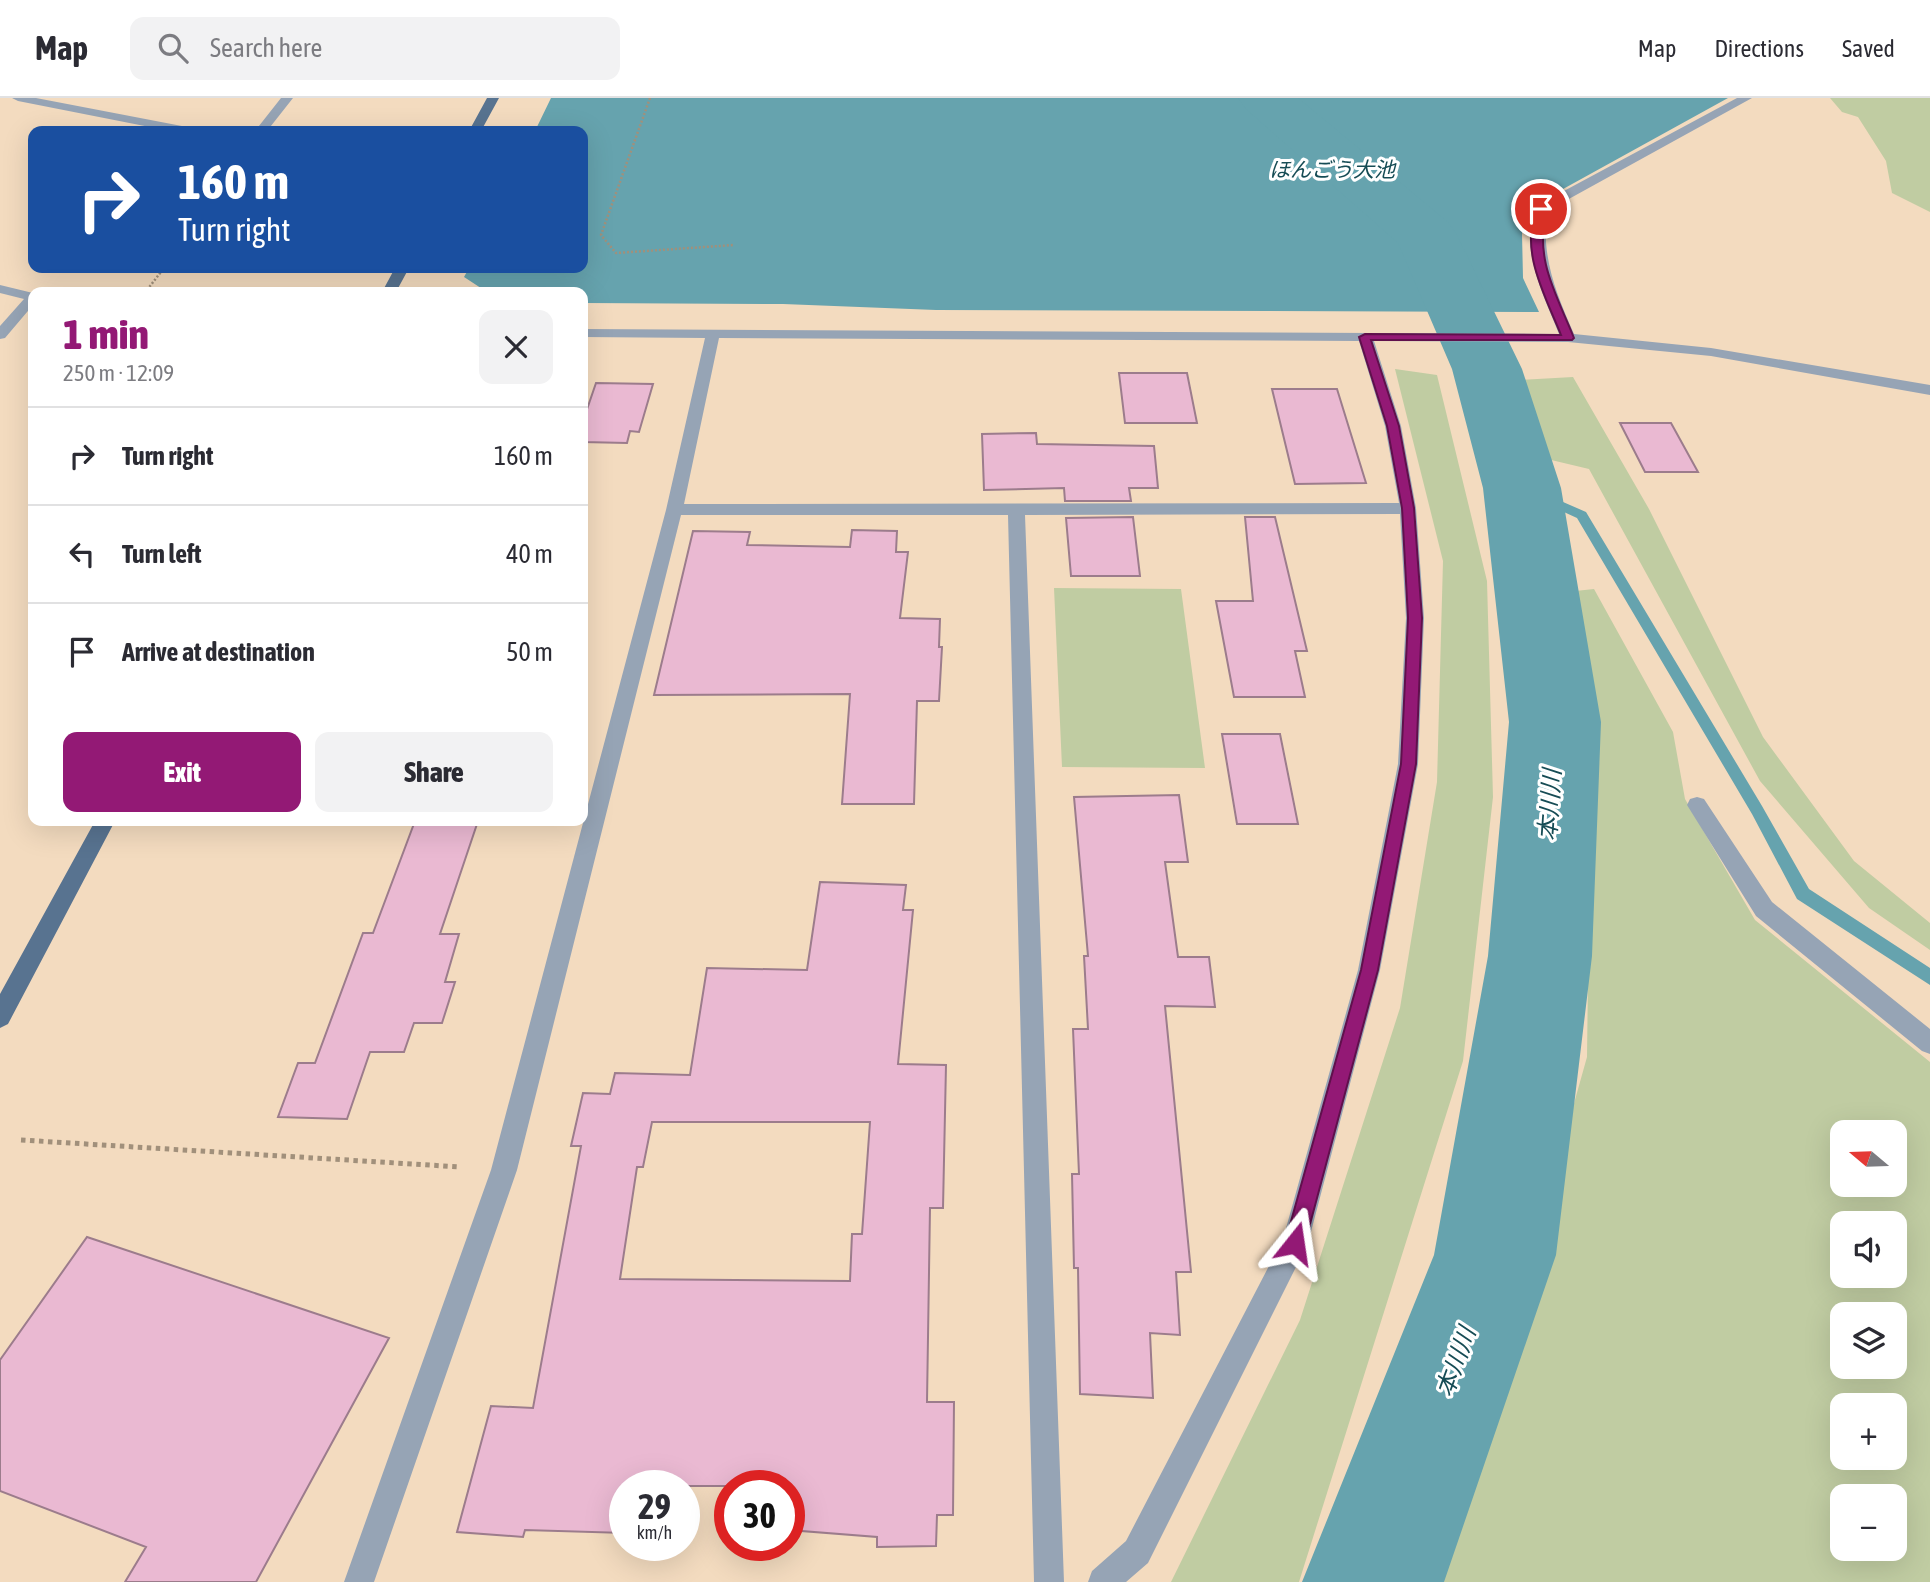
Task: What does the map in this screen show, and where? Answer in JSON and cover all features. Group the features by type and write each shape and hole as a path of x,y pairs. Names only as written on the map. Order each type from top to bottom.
{"main road":[{"path":"478,126 493,98"},
{"path":"0,1017 101,826"}],"street":[{"path":"265,126 287,98"},
{"path":"1568,338 1538,262 1536,230 1541,209 1746,98"},
{"path":"27,99 162,126"},
{"path":"0,289 28,296"},
{"path":"0,335 28,303"},
{"path":"588,333 1568,338 1711,352 1930,390"},
{"path":"359,1582 503,1170 674,510 713,333"},
{"path":"1103,1582 1137,1552 1295,1243 1369,970 1408,764 1415,618 1408,508 1393,426 1365,337"},
{"path":"674,510 1408,508"},
{"path":"1016,511 1049,1582"},
{"path":"1697,805 1764,909 1930,1043"}],"path":[{"path":"650,98 601,236 616,253 734,245"},
{"path":"149,287 160,273"},
{"path":"22,1140 503,1170"}],"green space":[{"path":"1830,98 1930,98 1930,212 1892,193 1886,161 1858,117 1842,112"},
{"path":"1395,369 1437,375 1487,581 1493,797 1463,1061 1299,1582 1171,1582 1300,1320 1400,1008 1437,782 1443,561"},
{"path":"1573,377 1649,509 1763,737 1854,861 1930,923 1930,950 1869,908 1760,781 1589,469 1547,459 1518,380"},
{"path":"1054,588 1181,589 1205,768 1062,767"},
{"path":"1594,589 1673,732 1685,799 1755,920 1930,1062 1930,1582 1440,1582 1587,1057 1591,746 1566,592"}],"water":[{"name":"ほんごう大池","path":"551,98 1728,98 1525,210 1522,234 1523,278 1539,312 936,310 783,304 588,303 588,287 479,287 464,277 466,273 588,273 588,126 537,126"}],"building":[{"path":"1119,373 1187,373 1197,423 1125,423"},
{"path":"596,383 653,384 639,432 630,431 627,443 588,442 588,406"},
{"path":"1272,389 1337,389 1366,483 1295,484"},
{"path":"1620,423 1671,423 1698,472 1645,472"},
{"path":"1036,433 1037,444 1154,446 1158,488 1129,488 1131,501 1065,501 1064,488 984,490 982,434"},
{"path":"1133,517 1140,576 1071,576 1066,518"},
{"path":"1245,517 1275,517 1307,651 1295,651 1305,697 1234,697 1216,601 1253,601"},
{"path":"852,530 897,531 896,552 908,552 900,618 940,619 939,647 942,647 939,701 917,701 914,804 842,804 850,694 654,695 693,531 750,532 747,545 850,547"},
{"path":"1222,734 1280,734 1298,824 1237,824"},
{"path":"1179,795 1188,862 1165,862 1178,957 1209,957 1215,1007 1165,1006 1191,1272 1176,1272 1180,1335 1150,1333 1153,1398 1080,1394 1078,1268 1074,1268 1072,1174 1079,1174 1073,1029 1088,1029 1084,956 1088,956 1074,797"},
{"path":"413,826 476,826 440,934 459,934 445,982 455,982 442,1023 414,1023 404,1052 370,1052 347,1119 278,1117 298,1063 315,1063 363,933 373,933"},
{"path":"820,882 906,885 903,910 913,910 898,1064 946,1065 943,1208 930,1208 927,1402 954,1402 953,1515 937,1515 936,1546 877,1547 877,1537 805,1531 805,1470 714,1470 714,1486 700,1486 700,1470 609,1470 609,1533 525,1530 523,1537 457,1532 491,1406 533,1408 581,1146 571,1146 583,1093 610,1094 615,1073 690,1075 707,968 807,970","holes":["652,1122 870,1122 862,1234 852,1234 850,1281 620,1279 637,1167 643,1167"]},
{"path":"87,1237 389,1338 256,1582 125,1582 146,1547 0,1491 0,1360"}],"waterway":[{"name":"本川川","path":"1265,98 1426,235 1487,369 1522,488 1555,722 1540,956 1495,1255 1373,1582"},
{"path":"1522,488 1582,515 1757,810 1803,894 1930,977"}],"route":[{"path":"1295,1243 1369,970 1408,764 1415,618 1408,508 1393,426 1365,337 1568,338 1538,262 1536,230 1541,209"}]}
